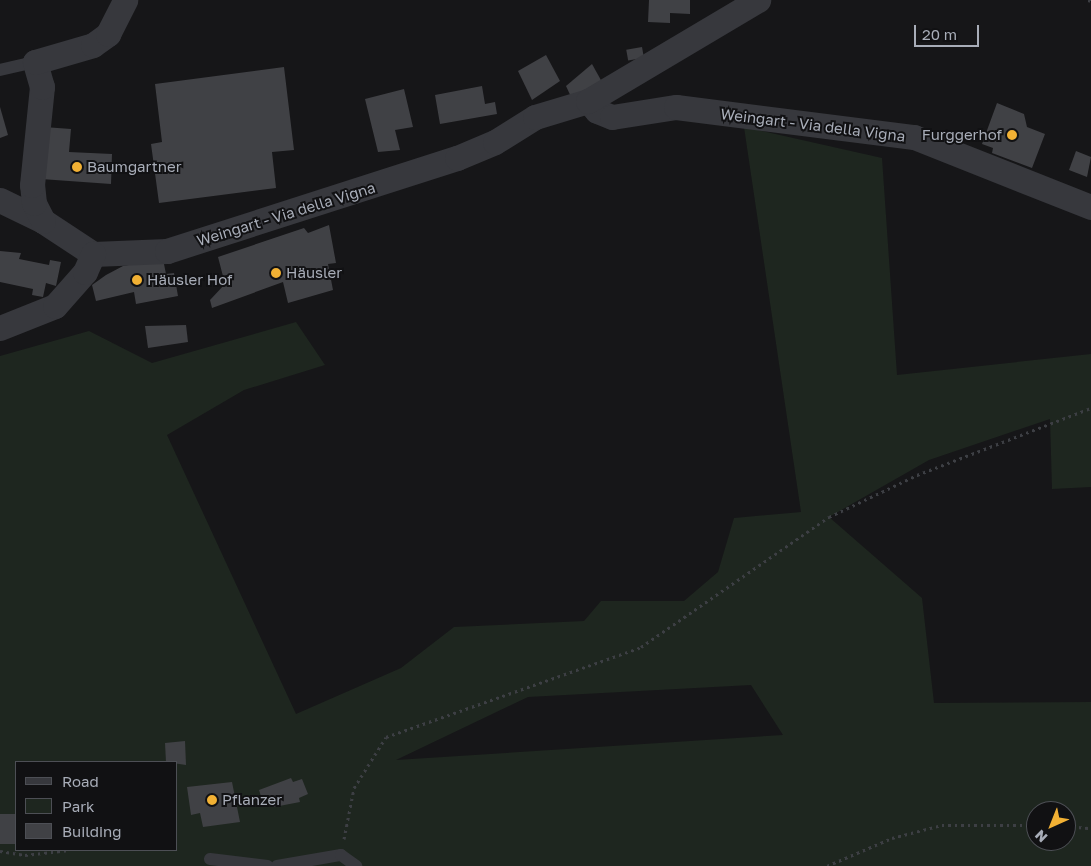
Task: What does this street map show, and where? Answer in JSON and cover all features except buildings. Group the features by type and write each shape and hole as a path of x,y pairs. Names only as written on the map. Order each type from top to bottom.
{"street":[{"path":"43,221 34,204 32,186 42,87 35,62 93,45 108,34 125,0"},
{"name":"Weingart - Via della Vigna","path":"92,254 167,251 364,190 457,158 495,142 535,117 588,101 758,0"},
{"name":"Weingart - Via della Vigna","path":"588,101 597,111 612,117 676,108 914,137 1091,207"},
{"path":"0,200 43,221 92,254 76,284 55,306 0,328"}],"lane":[{"path":"0,70 35,62"},
{"path":"277,866 341,855 356,866"},
{"path":"210,859 268,866"}],"path":[{"path":"341,855 354,788 386,737 641,647 829,517 917,475 1091,408"},
{"path":"827,866 892,838 942,825 1026,825"},
{"path":"1076,827 1091,828"},
{"path":"0,851 25,855 61,851"}],"green space":[{"path":"744,127 882,158 897,375 1091,354 1091,487 1052,489 1050,419 929,460 829,517 922,598 934,703 1091,702 1091,866 0,866 0,356 89,331 152,363 296,322 325,365 244,390 167,435 296,714 401,668 454,627 584,621 601,601 684,601 718,572 734,518 801,512","holes":["751,685 783,735 396,760 528,697"]}],"place":[{"name":"Furggerhof","path":"1012,135"},
{"name":"Baumgartner","path":"77,167"},
{"name":"Häusler","path":"276,273"},
{"name":"Häusler Hof","path":"137,280"},
{"name":"Pflanzer","path":"212,800"}]}
